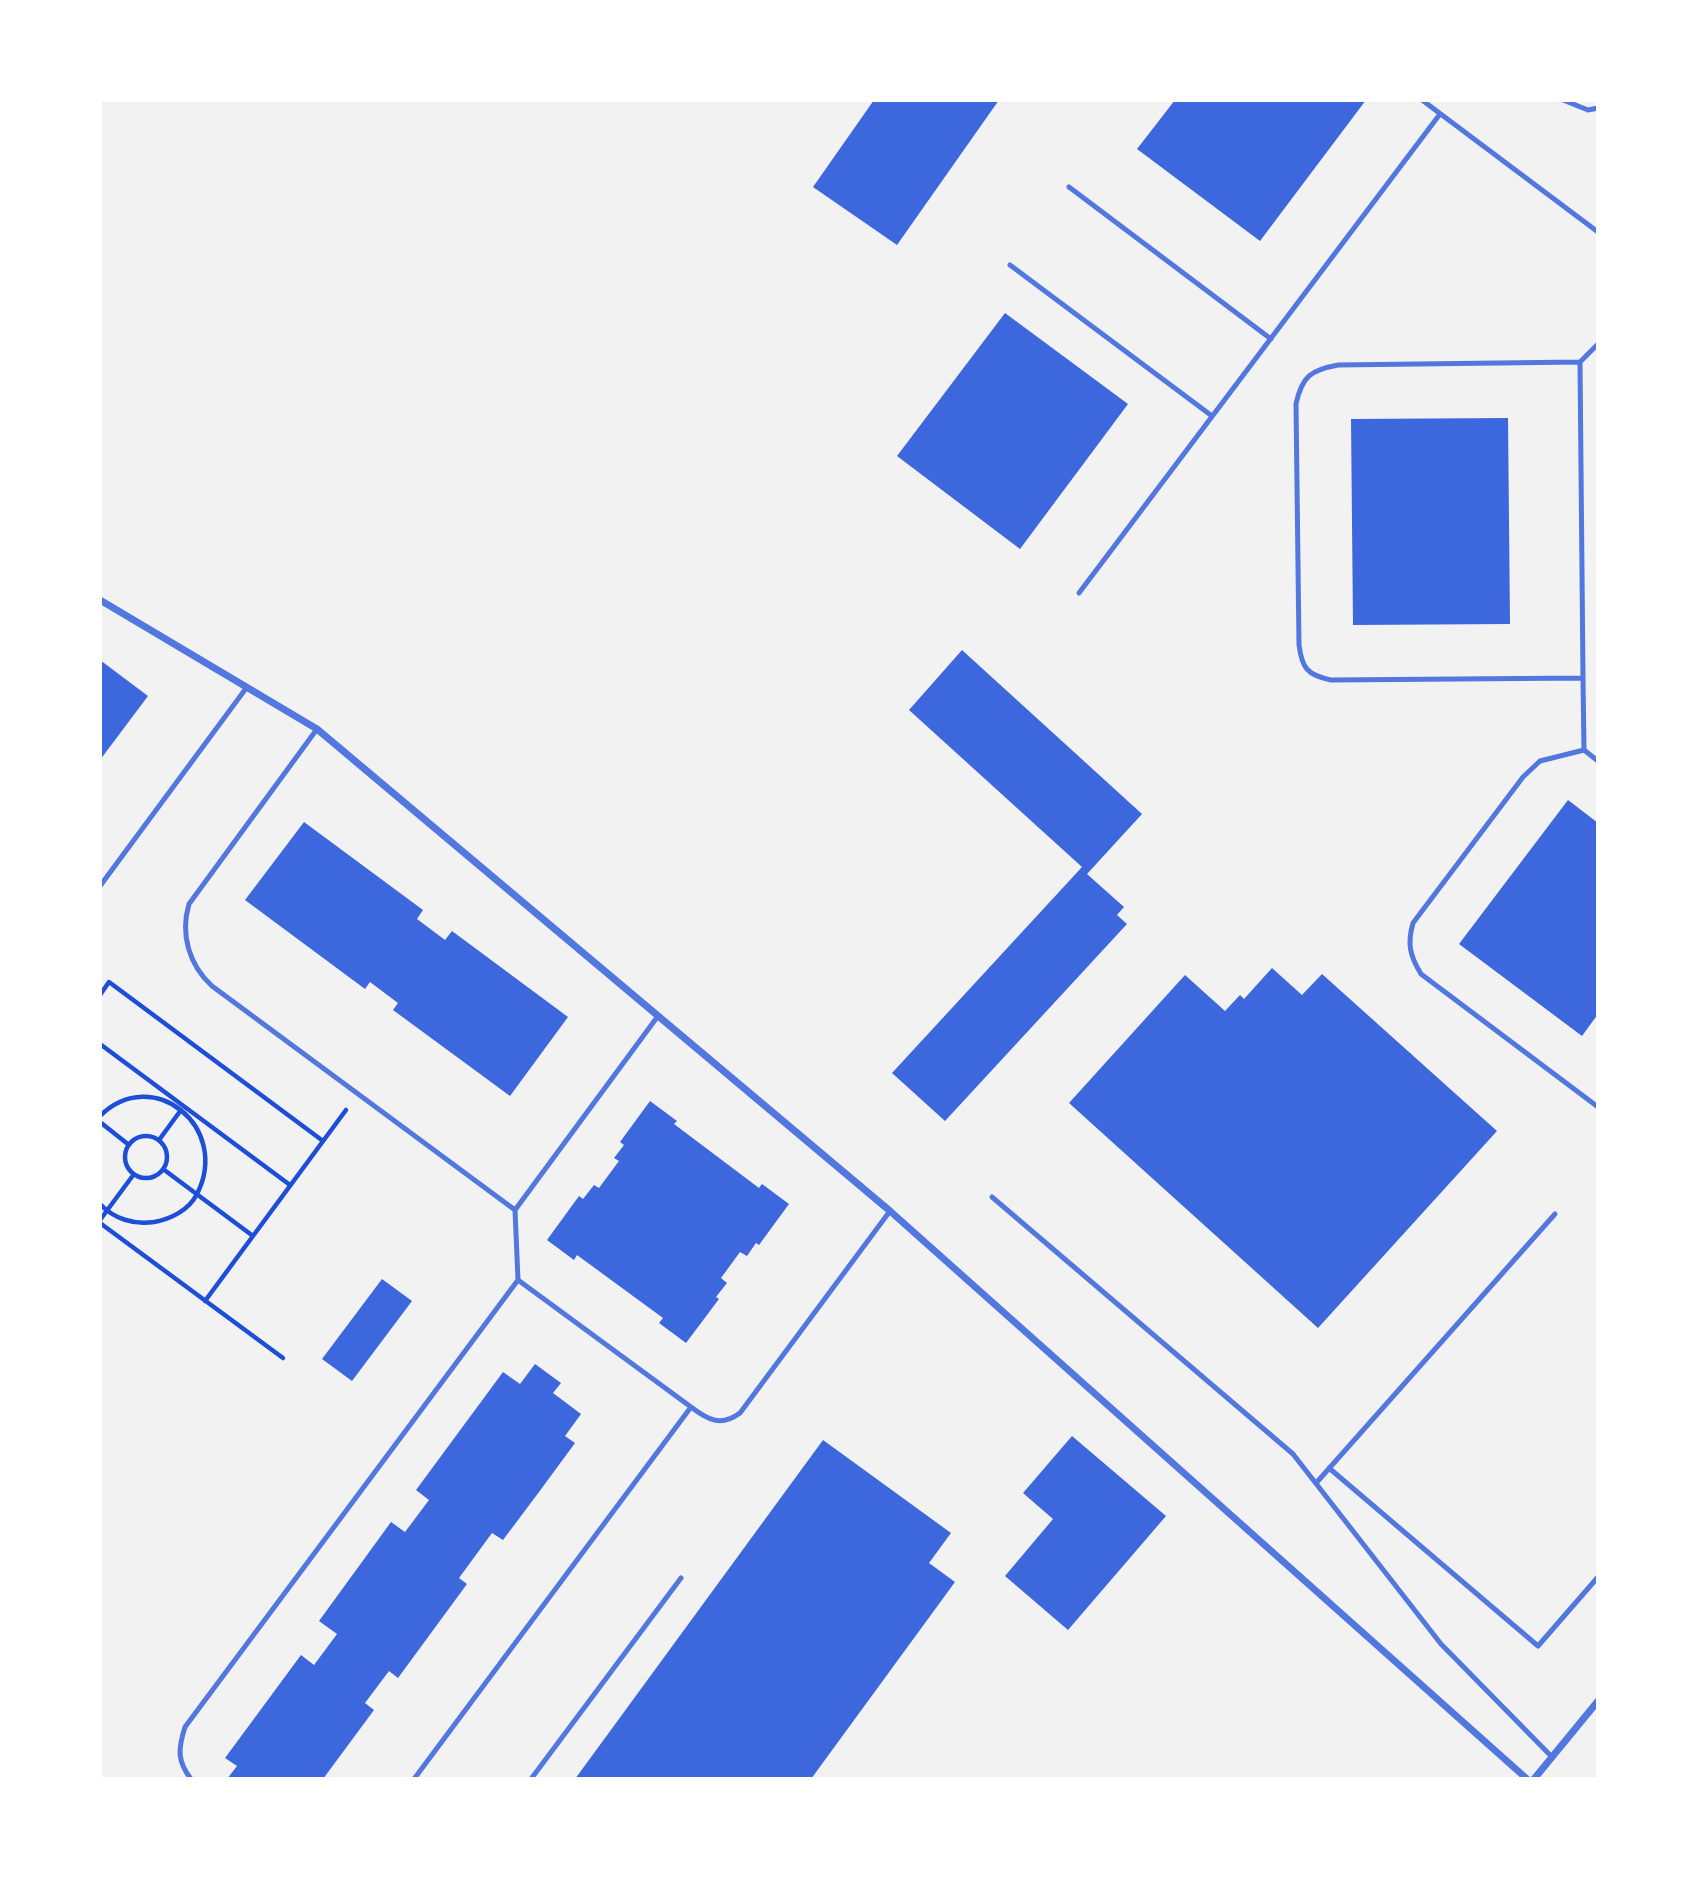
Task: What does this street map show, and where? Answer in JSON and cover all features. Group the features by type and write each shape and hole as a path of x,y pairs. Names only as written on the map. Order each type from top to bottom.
{"street":[{"path":"100,600 317,729 890,1212 1527,1779"},
{"path":"1534,1779 1598,1700"}],"lane":[{"path":"1422,100 1598,232"},
{"path":"1563,100 1588,110 1598,108"},
{"path":"1079,593 1440,114"},
{"path":"1069,187 1270,339"},
{"path":"1010,265 1212,416"},
{"path":"1583,678 1331,680 1311,676 1301,664 1298,645 1296,404 1301,383 1313,370 1338,365 1580,362 1598,344"},
{"path":"1580,362 1584,750"},
{"path":"100,886 247,687"},
{"path":"317,729 197,891 186,915 192,962 201,976 515,1210"},
{"path":"1584,750 1598,761"},
{"path":"1584,750 1540,761 1523,777 1413,923 1409,939 1410,957 1422,974 1598,1107"},
{"path":"191,1779 180,1765 178,1746 185,1727 518,1280 515,1210 658,1016"},
{"path":"992,1197 1293,1454 1441,1644 1552,1757"},
{"path":"518,1280 706,1419 717,1422 731,1419 740,1413 890,1212"},
{"path":"1317,1482 1555,1214"},
{"path":"414,1779 691,1407"},
{"path":"1329,1468 1538,1646 1598,1577"},
{"path":"531,1779 681,1578"}],"path":[{"path":"100,995 109,982 323,1141"},
{"path":"100,1044 183,1108 291,1185"},
{"path":"205,1301 359,1094"},
{"path":"100,1116 125,1100 145,1098 183,1108 205,1142 207,1161 204,1180 197,1194 181,1212 163,1220 143,1224 124,1220 107,1212 100,1205"},
{"path":"159,1140 183,1108"},
{"path":"100,1122 130,1145"},
{"path":"149,1136 159,1140 166,1149 167,1159 163,1170 155,1177 144,1178 134,1174 127,1166 125,1155 130,1145 138,1138 149,1136"},
{"path":"163,1170 253,1236"},
{"path":"134,1174 100,1221 283,1358"}],"building":[{"path":"874,100 999,100 897,245 813,187"},
{"path":"1175,100 1366,100 1260,241 1137,149"},
{"path":"1005,313 1128,404 1020,549 897,456"},
{"path":"1508,418 1510,624 1353,625 1351,419"},
{"path":"962,650 1142,814 1087,874 1124,907 1117,915 1127,924 945,1121 892,1073 1082,867 909,710"},
{"path":"100,660 148,696 100,760"},
{"path":"1568,800 1598,823 1598,1014 1582,1036 1459,944"},
{"path":"304,822 423,910 417,919 445,940 452,931 568,1017 510,1096 393,1010 398,1003 370,982 365,989 245,900"},
{"path":"1272,968 1302,995 1322,974 1497,1131 1318,1328 1069,1103 1185,975 1225,1011 1240,995 1244,999"},
{"path":"650,1101 677,1121 674,1124 759,1188 762,1184 789,1204 759,1245 756,1243 747,1256 740,1252 721,1278 727,1283 716,1297 719,1299 686,1343 659,1323 663,1318 577,1255 574,1260 547,1240 579,1196 583,1199 594,1185 599,1188 619,1161 614,1158 624,1145 620,1142"},
{"path":"382,1279 412,1301 352,1381 322,1359"},
{"path":"535,1364 561,1383 553,1393 581,1414 565,1436 575,1443 539,1492 503,1540 492,1533 459,1578 467,1584 398,1678 389,1671 365,1703 374,1710 323,1779 227,1779 237,1766 225,1758 301,1655 314,1665 337,1634 319,1621 391,1522 405,1532 429,1500 416,1490 503,1372 520,1384"},
{"path":"1072,1436 1166,1516 1068,1630 1005,1576 1053,1519 1023,1493"},
{"path":"823,1440 951,1533 929,1563 955,1582 811,1779 575,1779"}]}
